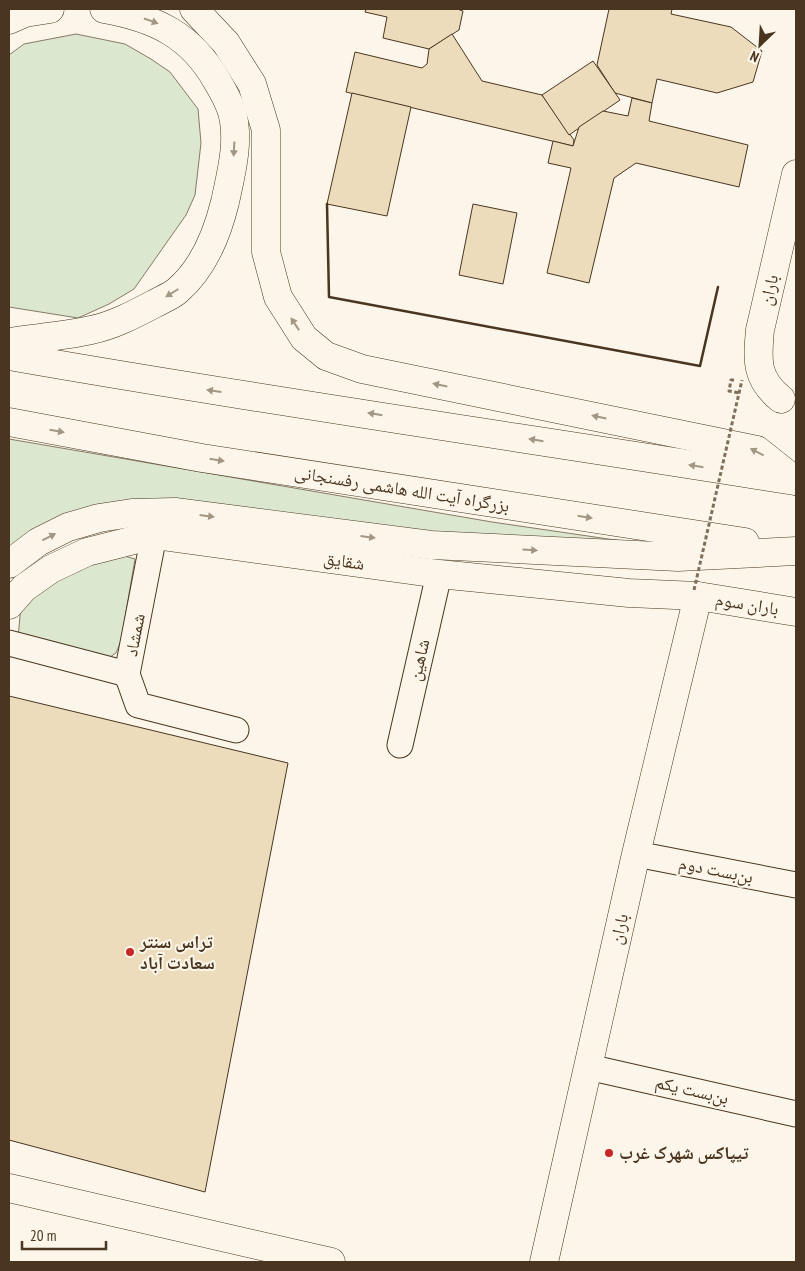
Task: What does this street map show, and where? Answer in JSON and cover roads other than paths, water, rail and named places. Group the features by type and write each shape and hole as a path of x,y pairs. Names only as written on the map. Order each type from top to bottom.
{"main road":[{"path":"9,20 25,13 50,9"},
{"path":"9,342 93,330 140,311 177,291 211,248 220,222 231,174 235,145 232,112 211,69 190,44 161,25 125,12 104,9"},
{"path":"194,9 226,42 252,84 266,130 266,252 278,297 304,338 326,356 362,369 757,450 796,481"},
{"name":"باران","path":"789,401 767,388 760,372 758,350 760,330 796,174"},
{"path":"9,356 200,389 379,415 796,481"},
{"name":"بزرگراه آیت الله هاشمی رفسنجانی","path":"9,422 202,458 796,550"},
{"path":"9,564 38,542 68,527 98,518 132,513 175,512 431,545 678,557 796,550"},
{"name":"شقایق","path":"9,605 24,588 51,569 87,552 154,535 439,574 629,593 696,593"},
{"name":"باران","path":"544,1262 696,593"},
{"name":"باران سوم","path":"696,593 796,612"},
{"path":"9,1188 332,1262"}],"street":[{"name":"شمشاد","path":"9,643 127,674 154,535"},
{"name":"شاهین","path":"400,745 439,574"},
{"path":"127,674 138,705 236,730"},
{"name":"بن‌بست دوم","path":"636,854 796,885"},
{"name":"بن‌بست یکم","path":"588,1067 796,1114"}],"place":[{"name":"تراس سنتر سعادت آباد","path":"130,952"},
{"name":"تیپاکس شهرک غرب","path":"609,1153"}]}
